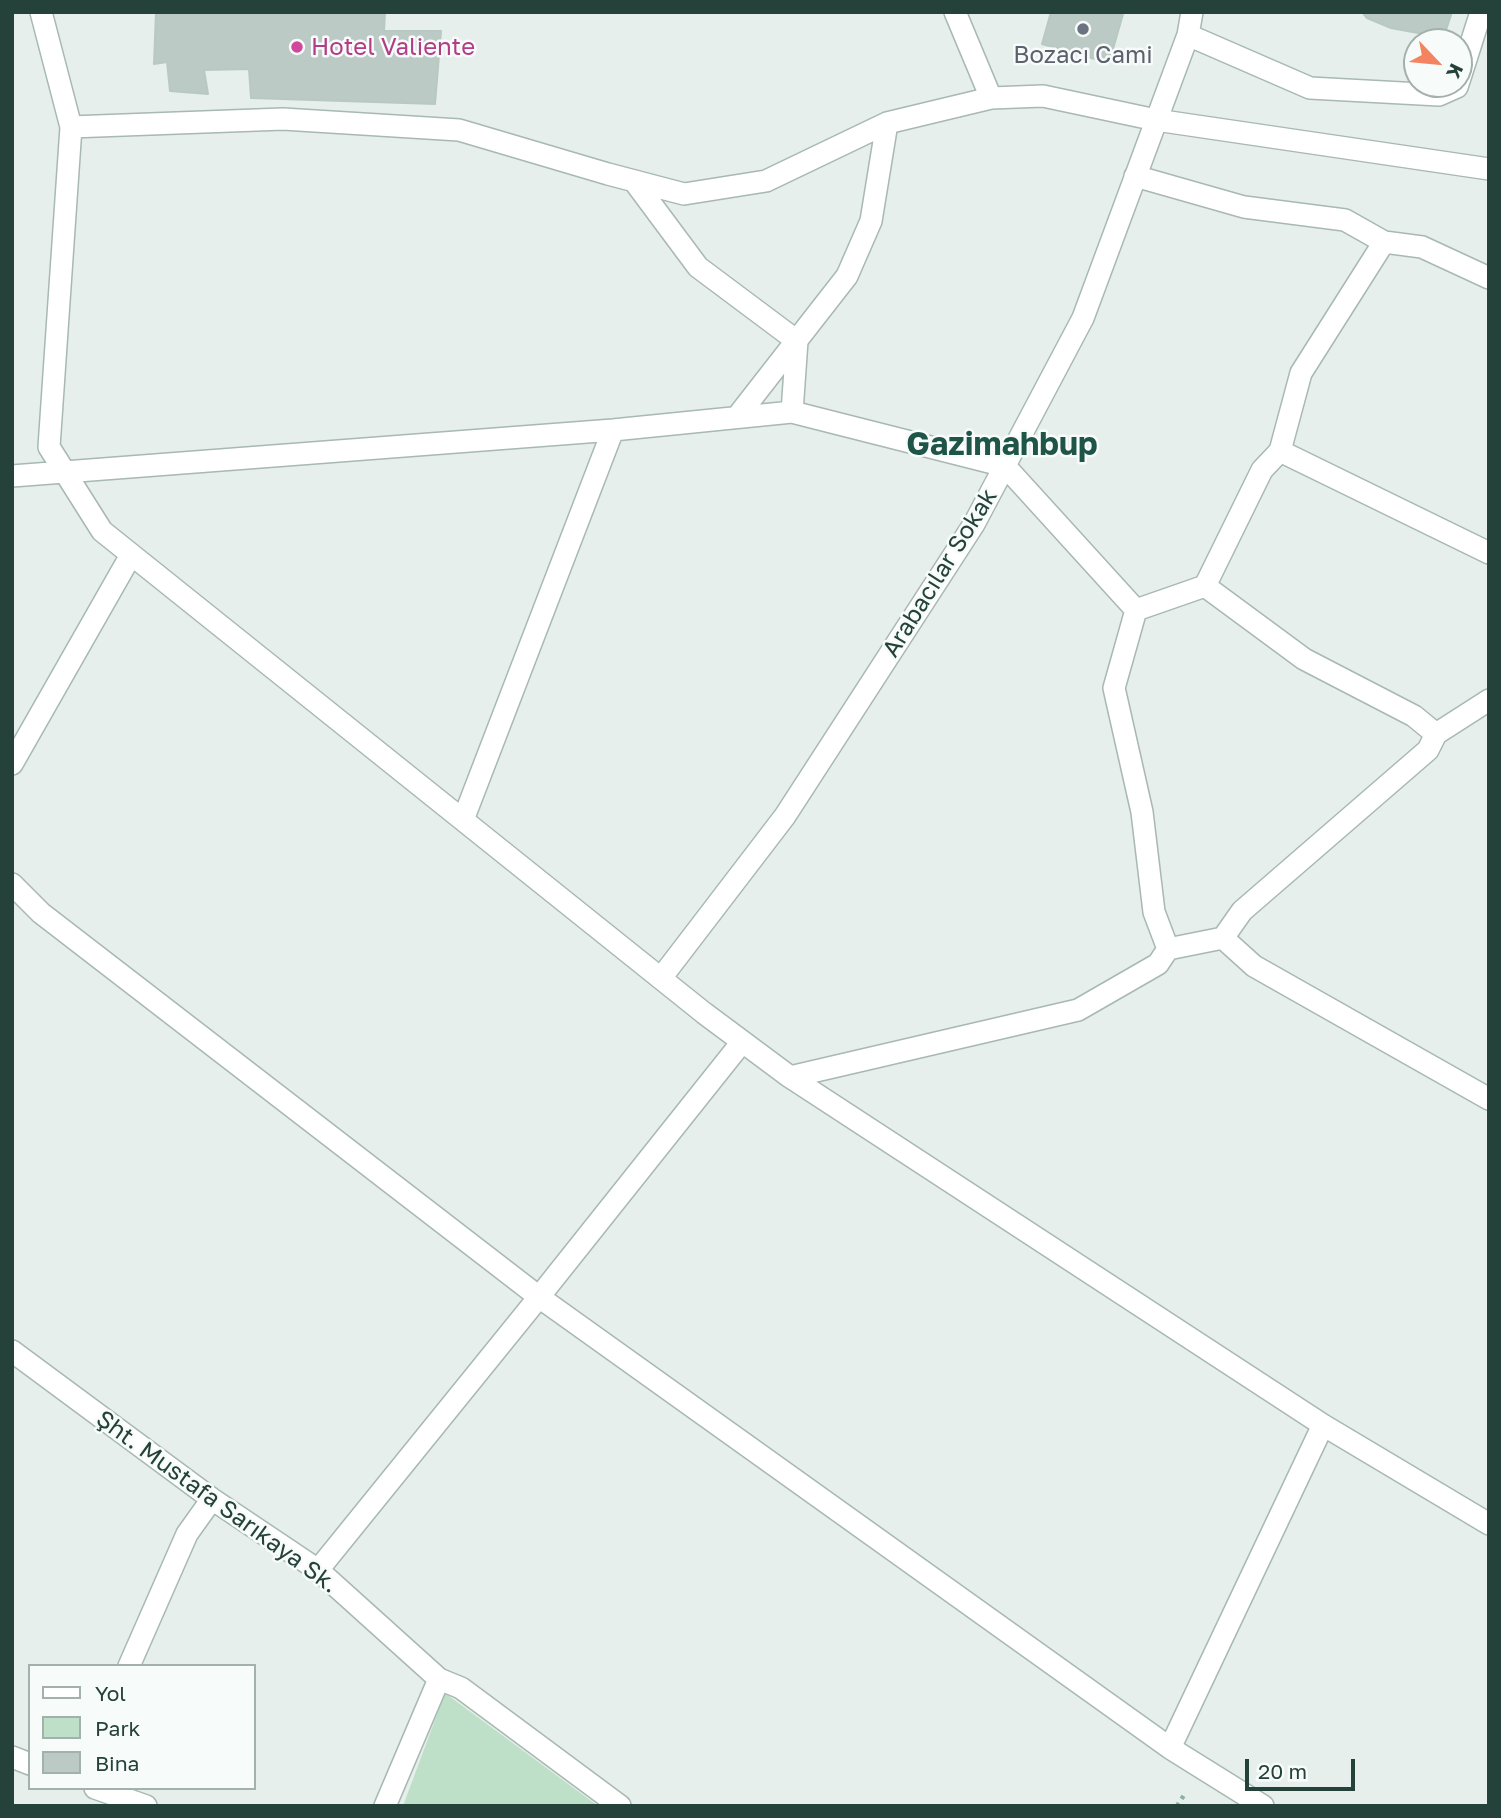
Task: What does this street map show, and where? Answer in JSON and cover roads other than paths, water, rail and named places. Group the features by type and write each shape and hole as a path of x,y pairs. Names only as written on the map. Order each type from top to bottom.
{"street":[{"path":"41,12 71,127 49,447 102,531 661,978 790,1077 1323,1425 1489,1524"},
{"path":"955,12 991,98"},
{"name":"Arabacılar Sokak","path":"661,978 785,816 974,524 1083,318 1188,35 1192,12"},
{"path":"1473,37 1481,12"},
{"path":"1188,35 1310,88 1403,93"},
{"path":"71,127 283,119 459,130 684,194 766,181 887,123 991,98 1043,96 1156,120 1489,169"},
{"path":"737,417 847,276 871,222 887,123"},
{"path":"1135,176 1244,207 1345,220 1384,242 1422,247 1489,278"},
{"path":"634,181 698,267 797,341"},
{"path":"1136,610 1205,586 1262,470 1280,451 1301,373 1384,242"},
{"path":"792,412 797,341"},
{"path":"12,477 613,430 792,412 1005,466 1136,610"},
{"path":"463,820 613,430"},
{"path":"1280,451 1489,553"},
{"path":"12,764 131,555"},
{"path":"1205,586 1304,659 1414,716 1436,734"},
{"path":"1136,610 1114,688 1142,812 1154,912 1168,949"},
{"path":"790,1077 1078,1010 1158,964 1168,949 1223,937 1242,911 1428,750 1436,734 1489,701"},
{"path":"12,884 41,913 539,1297 1170,1748 1263,1806"},
{"path":"1223,937 1254,966 1489,1099"},
{"path":"318,1570 742,1042"},
{"name":"Şht. Mustafa Sarıkaya Sk.","path":"12,1352 212,1499 318,1570 439,1679 461,1688 620,1806"},
{"path":"1170,1748 1323,1425"},
{"path":"130,1664 187,1534 212,1499"},
{"path":"385,1806 439,1679"},
{"path":"101,1790 146,1806"}],"place":[{"name":"Bozacı Cami","path":"1083,29"},
{"name":"Hotel Valiente","path":"297,47"}],"district":[{"name":"Gazimahbup","path":"1002,445"}]}
